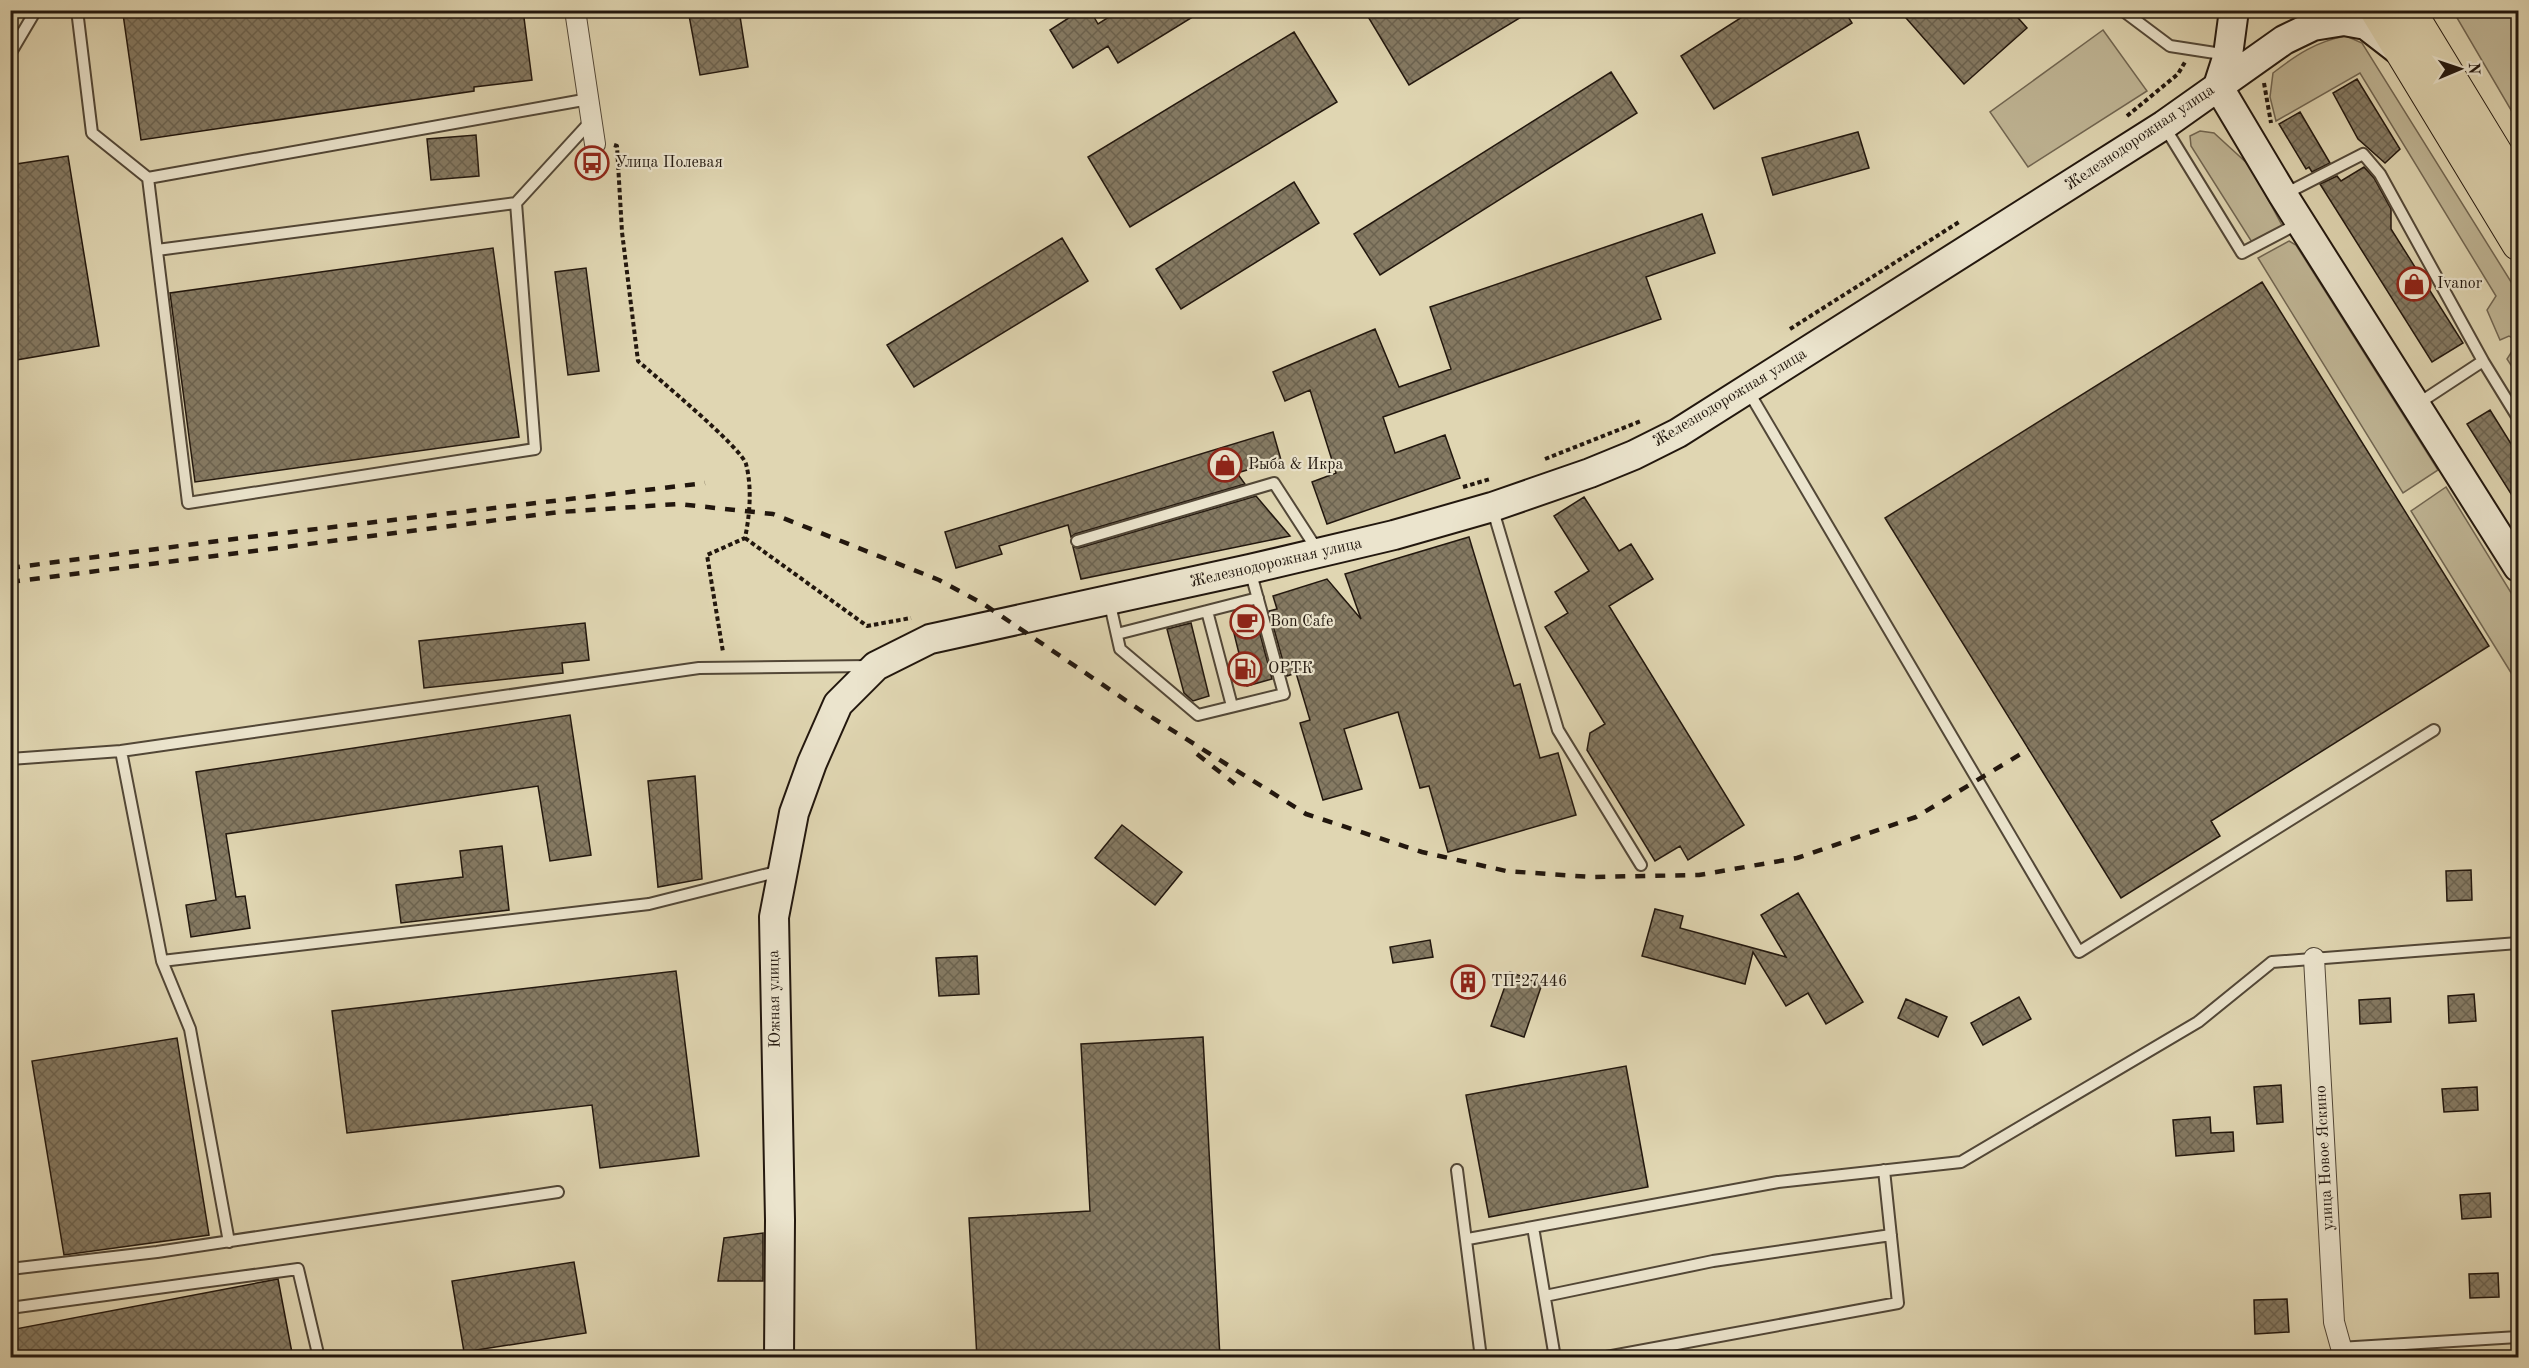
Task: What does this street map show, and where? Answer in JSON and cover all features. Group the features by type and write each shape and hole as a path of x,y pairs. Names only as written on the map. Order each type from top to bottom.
{"main road":[{"path":"2376,10 2512,251"},
{"path":"2409,10 2518,189"}],"street":[{"path":"575,10 595,144"},
{"path":"2234,10 2228,55 2218,86 2283,195 2518,567"},
{"name":"Железнодорожная улица","path":"876,666 930,639 1319,554 1492,507 1634,455 1678,433 2164,125 2284,40 2313,26 2344,21 2366,24 2402,54"},
{"name":"Южная улица","path":"779,1358 780,1220 774,918 794,813 812,763 838,704 876,666"},
{"name":"улица Новое Яскино","path":"2314,958 2334,1322 2342,1353"}],"lane":[{"path":"10,54 36,10"},
{"path":"76,10 92,133 148,178 188,503 535,449 516,203"},
{"path":"2122,10 2170,46 2228,55"},
{"path":"148,178 589,99"},
{"path":"157,250 516,203 592,120"},
{"path":"2164,125 2242,253 2301,222"},
{"path":"2283,195 2363,154 2380,174 2483,362 2518,418"},
{"path":"2415,405 2483,362"},
{"path":"1747,389 2079,952 2434,730"},
{"path":"1077,541 1274,483 1319,554"},
{"path":"1492,507 1558,730 1641,865"},
{"path":"1108,600 1120,649 1198,715 1284,694 1250,570"},
{"path":"1117,634 1258,598"},
{"path":"1207,611 1232,706"},
{"path":"10,759 121,751 699,668 876,666"},
{"path":"121,751 162,961 190,1029 229,1242"},
{"path":"162,961 649,904 783,870"},
{"path":"1468,1239 1778,1182 1961,1162 2198,1022 2272,962 2518,943"},
{"path":"1457,1170 1468,1239 1481,1358"},
{"path":"1600,1358 1898,1302 1884,1170"},
{"path":"10,1269 229,1242 558,1192"},
{"path":"1533,1227 1555,1358"},
{"path":"1545,1296 1713,1261 1891,1235"},
{"path":"10,1308 298,1269 319,1358"},
{"path":"2342,1353 2518,1337"}],"path":[{"path":"2515,10 2518,16"},
{"path":"2124,119 2178,74 2192,49"},
{"path":"2262,76 2271,124"},
{"path":"595,144 617,146 622,232 638,361 706,421 746,462 750,512 745,538"},
{"path":"1787,332 1964,219"},
{"path":"2512,251 2518,278"},
{"path":"1538,462 1643,420"},
{"path":"1452,490 1495,477"},
{"path":"745,538 867,626 921,617"},
{"path":"725,667 707,555 745,538"}],"shaded area":[{"path":"2453,11 2510,11 2518,24 2518,122"},
{"path":"2103,30 2147,91 2028,167 1990,112"},
{"path":"2346,36 2362,43 2518,293 2518,342 2509,336 2500,340 2487,310 2496,296 2360,73 2276,121 2270,97 2273,73 2307,50 2326,41"},
{"path":"2200,131 2214,133 2250,166 2284,229 2255,247 2191,146 2190,136"},
{"path":"2289,241 2296,245 2438,470 2403,493 2258,258"},
{"path":"2518,342 2518,376 2507,359"},
{"path":"2446,487 2518,604 2518,684 2411,511"}],"building":[{"path":"143,10 523,10 532,80 474,87 474,91 141,140 123,14"},
{"path":"688,10 739,10 748,67 700,75"},
{"path":"1081,10 1090,10 1098,24 1120,10 1204,10 1118,63 1108,46 1073,68 1050,30"},
{"path":"1364,10 1533,10 1409,85"},
{"path":"1753,10 1844,10 1852,23 1714,109 1681,56"},
{"path":"1899,10 2011,10 2027,28 1964,84"},
{"path":"1294,32 1337,102 1130,227 1088,157"},
{"path":"1611,72 1637,113 1380,275 1354,234"},
{"path":"2357,79 2400,149 2385,163 2358,139 2333,93"},
{"path":"2300,112 2330,163 2312,172 2309,167 2306,169 2279,124"},
{"path":"1858,132 1869,168 1773,195 1762,158"},
{"path":"476,135 479,176 431,180 427,139"},
{"path":"68,156 99,346 10,361 10,165"},
{"path":"2364,167 2374,178 2391,209 2391,229 2463,343 2432,362 2320,184 2337,176 2341,181"},
{"path":"1294,182 1319,223 1181,309 1156,269"},
{"path":"1702,214 1715,253 1646,277 1661,319 1383,417 1395,453 1445,435 1460,478 1327,524 1312,482 1336,473 1310,390 1285,401 1273,372 1375,329 1399,387 1451,369 1430,307"},
{"path":"1062,238 1088,281 914,387 887,345"},
{"path":"493,248 519,437 195,482 170,293"},
{"path":"586,268 599,371 568,375 555,272"},
{"path":"2262,282 2489,646 2211,821 2220,836 2121,898 1885,518"},
{"path":"2490,410 2518,455 2518,505 2467,424"},
{"path":"1273,432 1281,460 1237,473 1245,484 1071,537 1068,525 999,546 1002,554 956,568 945,532"},
{"path":"1256,496 1290,536 1081,579 1073,547 1079,548"},
{"path":"1584,497 1619,551 1631,544 1653,579 1609,606 1744,825 1688,860 1680,846 1655,861 1587,750 1590,733 1605,724 1545,627 1568,613 1555,592 1589,571 1554,516"},
{"path":"1469,537 1514,686 1520,684 1540,758 1558,753 1576,815 1448,852 1429,786 1420,788 1398,712 1344,729 1362,789 1323,800 1300,723 1310,720 1296,673 1287,676 1269,611 1277,609 1273,596 1327,579 1361,619 1345,574"},
{"path":"1255,615 1272,679 1247,686 1231,621"},
{"path":"585,623 589,660 562,663 563,673 424,688 419,641"},
{"path":"1191,623 1209,696 1193,701 1184,693 1167,629"},
{"path":"570,715 591,855 550,861 538,786 226,834 236,897 245,896 250,928 191,937 186,905 216,900 196,772"},
{"path":"695,776 702,879 658,887 648,781"},
{"path":"1122,825 1182,872 1155,905 1095,858"},
{"path":"502,846 509,910 401,923 396,885 463,877 460,851"},
{"path":"2471,870 2472,900 2447,901 2446,871"},
{"path":"1798,893 1863,1002 1826,1024 1808,993 1786,1006 1753,952 1745,984 1642,956 1655,909 1683,916 1680,928 1786,957 1761,915"},
{"path":"1430,940 1433,957 1393,963 1390,947"},
{"path":"977,956 979,994 939,996 936,958"},
{"path":"676,971 699,1156 600,1168 592,1105 347,1133 332,1011"},
{"path":"1510,972 1542,984 1524,1037 1491,1026"},
{"path":"2474,994 2476,1021 2449,1023 2448,996"},
{"path":"2019,997 2031,1019 1983,1045 1971,1023"},
{"path":"2390,998 2391,1022 2360,1024 2359,1000"},
{"path":"1906,999 1947,1017 1938,1037 1898,1018"},
{"path":"1203,1037 1220,1358 977,1358 969,1218 1090,1211 1081,1044"},
{"path":"177,1038 209,1235 64,1255 32,1061"},
{"path":"1626,1066 1648,1187 1489,1217 1466,1095"},
{"path":"2281,1085 2283,1122 2257,1124 2254,1087"},
{"path":"2477,1087 2478,1110 2444,1112 2442,1089"},
{"path":"2210,1117 2211,1133 2233,1132 2234,1151 2176,1156 2173,1120"},
{"path":"2490,1193 2491,1217 2462,1219 2460,1195"},
{"path":"763,1233 763,1281 718,1281 724,1238"},
{"path":"574,1262 586,1333 464,1352 452,1281"},
{"path":"2498,1273 2499,1297 2470,1298 2469,1274"},
{"path":"278,1279 293,1358 10,1358 10,1330"},
{"path":"2287,1299 2289,1332 2255,1334 2254,1300"}],"railway":[{"path":"10,568 705,483"},
{"path":"10,582 560,512 678,504 773,514 939,580 985,605 1140,710 1306,814 1422,852 1506,871 1591,877 1699,875 1797,858 1916,817 2029,749"},
{"path":"1197,754 1235,784"}],"place":[{"name":"Улица Полевая","path":"592,163"},
{"name":"Ivanor","path":"2414,284"},
{"name":"Рыба & Икра","path":"1225,465"},
{"name":"Bon Cafe","path":"1247,622"},
{"name":"ОРТК","path":"1245,669"},
{"name":"ТП-27446","path":"1468,982"}]}
